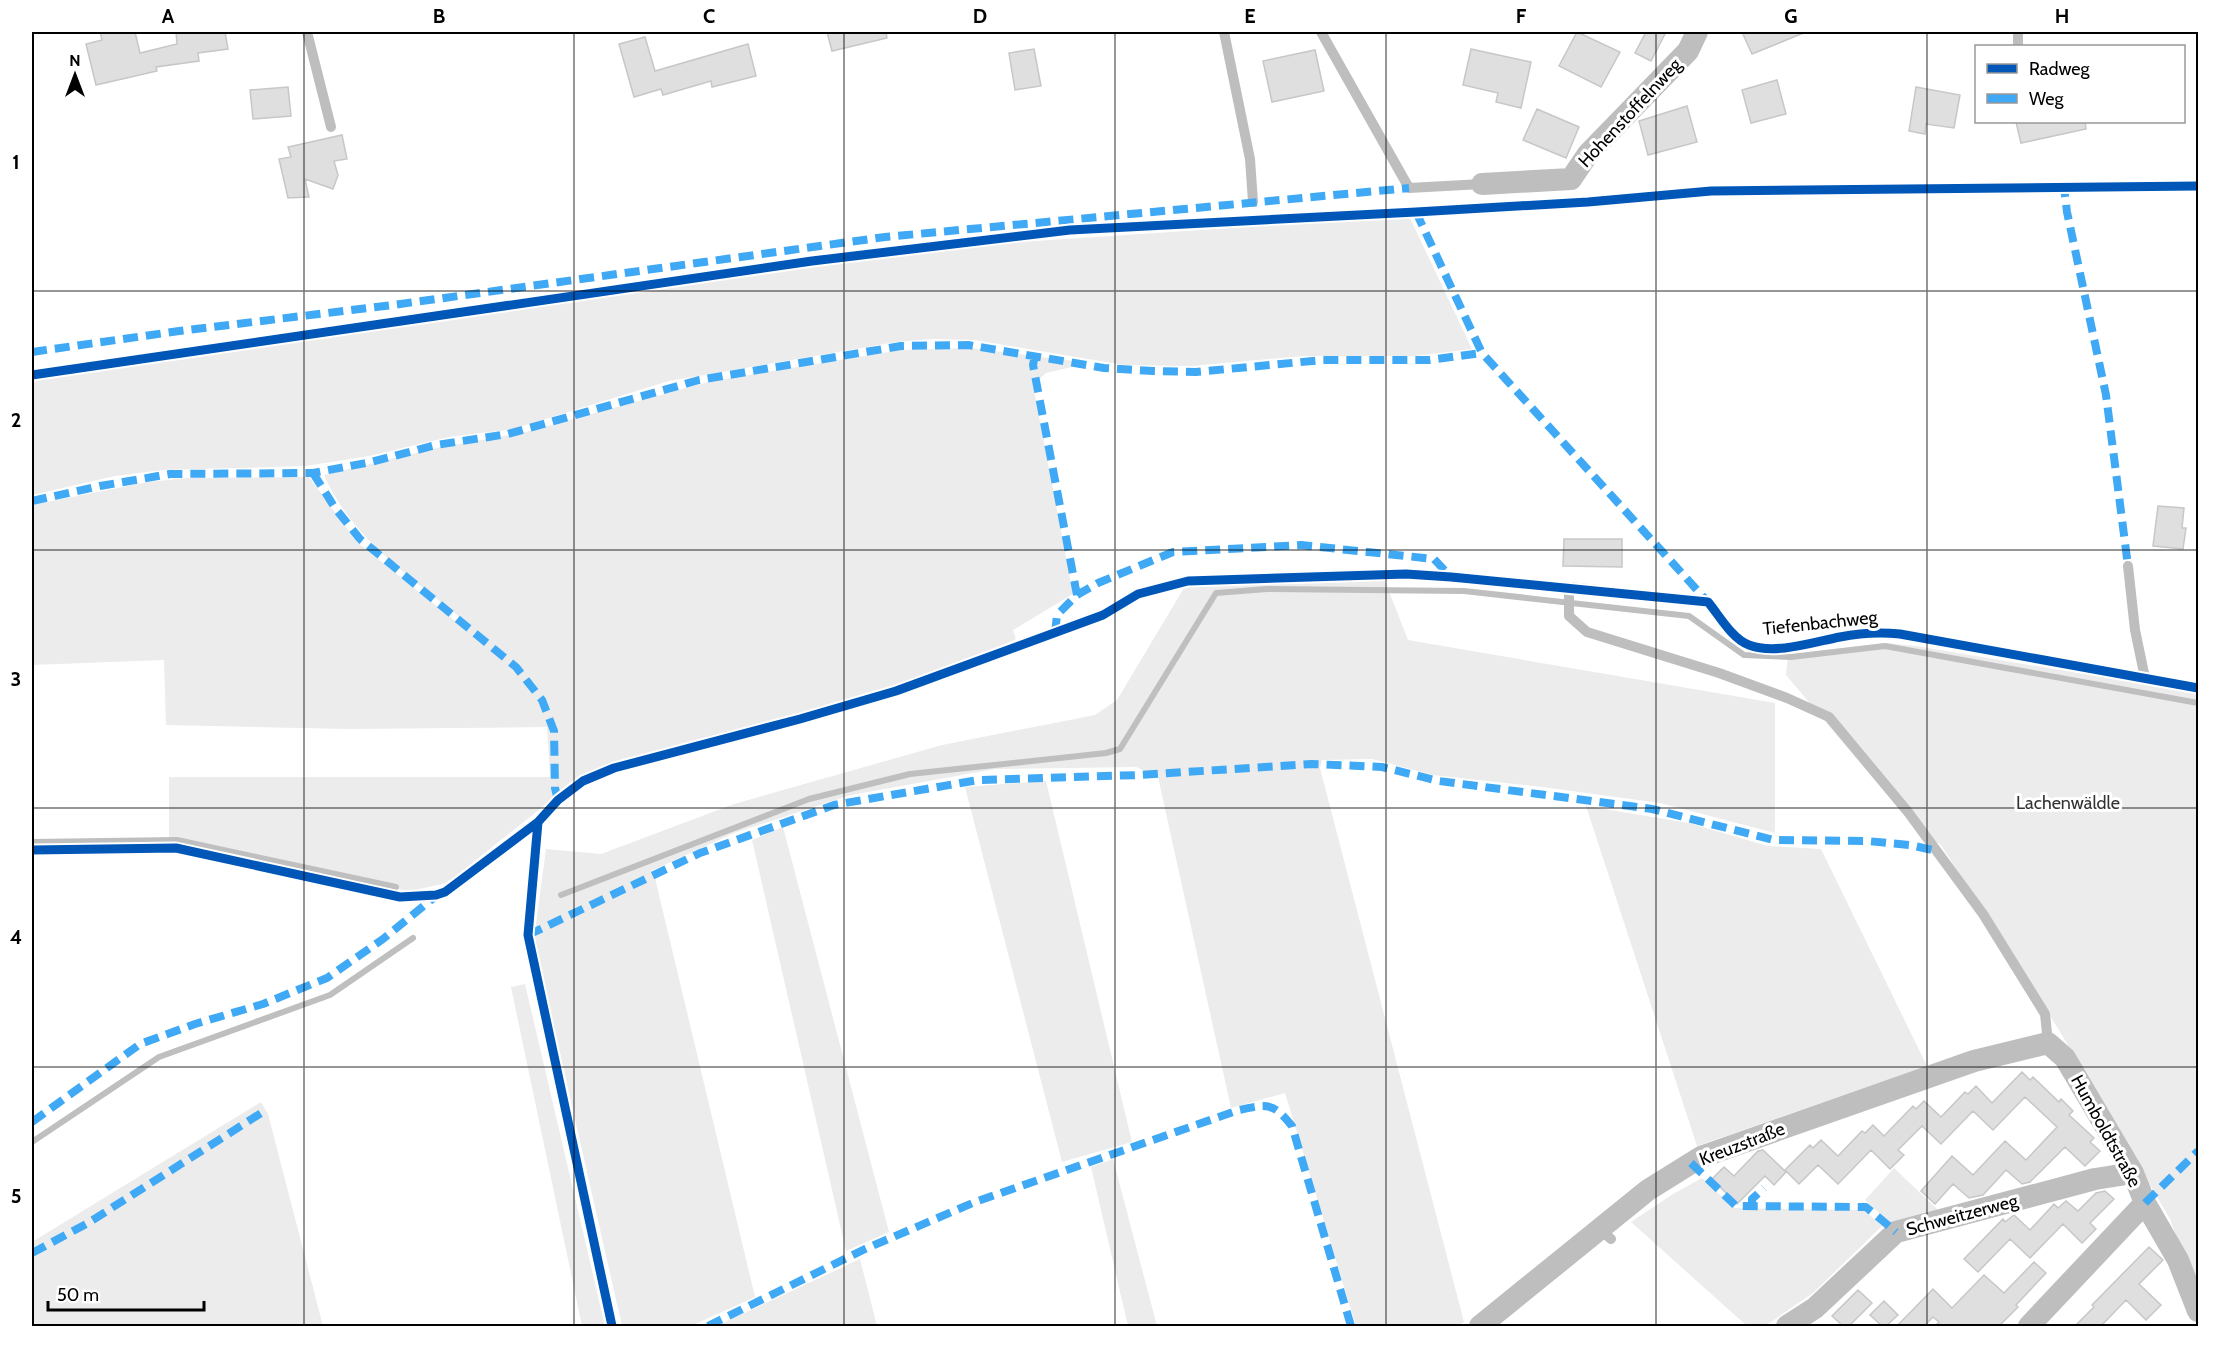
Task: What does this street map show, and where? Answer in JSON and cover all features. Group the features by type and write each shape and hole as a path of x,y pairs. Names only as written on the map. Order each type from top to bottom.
{"street":[{"name":"Hohenstoffelnweg","path":"1482,184 1571,179 1588,154 1689,51 1697,32"},
{"name":"Humboldtstraße","path":"2029,1326 2145,1203 2133,1173 2065,1058 2048,1043"},
{"name":"Kreuzstraße","path":"1480,1326 1606,1234 1648,1190 1701,1157 1974,1061 2048,1043"},
{"name":"Schweitzerweg","path":"1787,1326 1815,1308 1896,1233 2095,1179 2133,1173"},
{"path":"2145,1203 2178,1260 2199,1311"}],"lane":[{"path":"307,32 331,127"},
{"path":"1224,32 1250,159 1253,202"},
{"name":"Hohenstoffelnweg","path":"1321,32 1409,188 1482,184"},
{"path":"2128,566 2134,630 2145,678"},
{"name":"Tiefenbachweg","path":"2048,1043 2045,1014 1983,914 1908,812 1829,717 1787,698 1729,677 1587,632 1569,616 1569,587 1708,602 1736,637 1748,645 1759,647 1803,645 1840,637 1882,632 1917,636 2199,688"}],"green space":[{"path":"1409,216 1472,349 1415,356 1304,356 1191,366 1124,365 974,340 932,339 896,342 669,381 513,429 449,437 369,456 306,466 163,470 115,476 32,495 32,379 480,313 976,245"},
{"path":"971,348 1073,361 1072,367 1046,373 1033,385 1073,594 1013,630 1016,639 985,654 896,688 585,773 447,883 410,891 169,844 169,777 550,777 547,727 350,729 166,725 164,660 32,665 32,505 148,482 187,478 309,477 357,542 465,629 463,620 403,572 366,537 336,498 324,475 441,447 522,433 712,381 901,350"},
{"path":"1383,576 1408,640 1775,703 1775,833 1660,803 1433,775 1372,759 1322,760 1320,768 1464,1322 1458,1326 1356,1326 1285,1093 1231,1108 1158,777 1136,767 995,769 851,795 734,833 651,871 655,878 755,1297 691,1326 622,1326 534,939 546,849 601,854 734,804 942,745 1095,715 1117,700 1187,583"},
{"name":"Lachenwäldle","path":"1885,643 1916,646 2198,693 2198,1295 2170,1219 2059,1030 1941,845 1915,828 1786,675 1788,655"},
{"path":"1046,781 1132,1142 1062,1162 965,787"},
{"path":"1586,806 1689,823 1768,846 1821,849 1927,1066 1697,1146"},
{"path":"783,827 889,1232 846,1251 752,840"},
{"path":"525,984 605,1326 582,1326 511,987"},
{"path":"261,1102 268,1114 323,1326 32,1326 32,1242"},
{"path":"1113,1159 1157,1326 1128,1326 1091,1167"},
{"path":"1894,1168 1938,1210 1890,1223 1865,1200"},
{"path":"1702,1178 1734,1208 1864,1210 1882,1226 1813,1293 1765,1326 1747,1326 1631,1222"},
{"path":"860,1259 877,1326 715,1326 721,1324"}],"building":[{"path":"100,32 135,32 140,53 177,44 176,32 225,32 228,49 198,53 199,61 156,67 157,71 96,85 86,44 102,40"},
{"path":"827,32 886,32 887,38 832,51"},
{"path":"1577,32 1620,52 1601,87 1559,66"},
{"path":"1646,32 1666,32 1651,61 1635,53"},
{"path":"1742,32 1806,32 1752,54"},
{"path":"645,37 655,71 748,44 756,76 712,87 711,81 663,95 661,89 634,97 619,44"},
{"path":"1034,49 1041,86 1015,90 1009,53"},
{"path":"1471,49 1531,62 1521,108 1496,102 1498,93 1463,85"},
{"path":"1315,50 1324,91 1272,102 1263,61"},
{"path":"1777,80 1786,114 1751,123 1742,90"},
{"path":"288,87 291,116 253,119 250,90"},
{"path":"1916,87 1960,95 1954,128 1926,124 1925,134 1909,131"},
{"path":"1687,106 1697,142 1648,155 1639,121"},
{"path":"1537,109 1579,127 1566,158 1523,140"},
{"path":"2016,123 2085,123 2086,129 2021,143"},
{"path":"342,135 347,159 334,161 338,175 333,189 305,179 309,197 288,198 279,159 291,157 288,147"},
{"path":"2158,506 2184,508 2182,528 2186,528 2183,549 2153,546"},
{"path":"1564,539 1622,539 1622,567 1563,566"},
{"path":"2022,1072 2030,1080 2033,1077 2059,1102 2061,1099 2073,1111 2069,1115 2094,1138 2090,1142 2100,1151 2085,1166 2065,1147 2030,1182 2022,1184 2006,1170 1983,1195 1969,1198 1953,1184 1935,1204 1921,1191 1952,1156 1973,1175 2005,1141 2026,1160 2057,1127 2025,1097 1993,1130 1973,1111 1941,1144 1922,1126 1898,1150 1904,1155 1890,1169 1871,1150 1838,1184 1818,1165 1799,1184 1785,1170 1810,1145 1813,1148 1821,1140 1838,1156 1862,1131 1865,1133 1873,1125 1884,1136 1913,1106 1916,1109 1924,1101 1941,1117 1965,1092 1968,1094 1976,1086 1992,1103"},
{"path":"1763,1150 1786,1172 1774,1185 1765,1176 1737,1204 1712,1179 1724,1167 1734,1176 1758,1151"},
{"path":"2105,1191 2114,1199 2090,1223 2096,1229 2082,1243 2063,1224 2030,1258 2010,1239 1978,1272 1964,1259 2003,1219 2005,1222 2014,1215 2030,1230 2054,1204 2058,1208 2066,1201 2078,1211 2096,1193"},
{"path":"2149,1247 2163,1260 2139,1284 2161,1305 2146,1320 2126,1300 2101,1326 2075,1326 2094,1307 2092,1305"},
{"path":"2034,1262 2046,1273 1999,1326 1935,1326 1939,1322 1933,1317 1924,1326 1897,1326 1933,1289 1952,1308 1984,1275 2004,1293"},
{"path":"1858,1290 1872,1303 1849,1326 1843,1326 1832,1316"},
{"path":"1884,1301 1898,1315 1886,1326 1882,1326 1870,1315"}],"waterway":[{"path":"561,895 809,799 910,774 1106,753 1120,749 1216,593 1267,589 1464,591 1689,616 1744,655 1791,657 1885,646 2198,703"},
{"path":"32,842 177,840 396,887"},
{"path":"32,1142 159,1057 330,995 413,938"}],"marked path":[{"path":"2059,187 2064,187 2067,212 2106,395 2128,566"},
{"path":"32,352 885,237 1409,188"},
{"path":"1416,212 1482,353 1708,602"},
{"path":"32,501 170,474 313,473 371,462 436,445 508,434 699,380 901,346 968,345 1104,368 1196,372 1323,360 1428,360 1482,353"},
{"path":"1035,355 1033,365 1077,595"},
{"path":"313,473 335,508 360,539 516,667 542,700 554,731 555,788 558,800"},
{"path":"1055,633 1057,615 1077,595 1098,583 1173,552 1301,545 1434,559 1451,577"},
{"path":"528,935 700,853 834,805 978,780 1139,775 1312,764 1382,767 1439,781 1652,809 1774,840 1867,841 1910,845 1937,851"},
{"path":"32,1122 140,1044 195,1024 263,1004 327,978 383,939 436,896"},
{"path":"708,1326 865,1249 975,1202 1239,1110 1263,1106 1280,1113 1292,1126 1351,1326"},
{"path":"32,1253 88,1223 266,1110"},
{"path":"2145,1203 2198,1151"},
{"path":"1691,1163 1736,1206 1866,1207 1896,1232"},
{"path":"1752,1206 1752,1199 1764,1188"}],"cycle path":[{"path":"32,375 812,261 1070,230 1588,202 1711,191 2198,186"},
{"path":"32,850 176,848 400,897 436,895 445,892 538,822 558,800 583,781 614,768 896,691 1103,615 1138,594 1188,581 1406,574 1708,602 1737,638 1759,648 1794,647 1862,634 1900,634 2198,688"},
{"path":"538,822 528,935 612,1326"}]}
